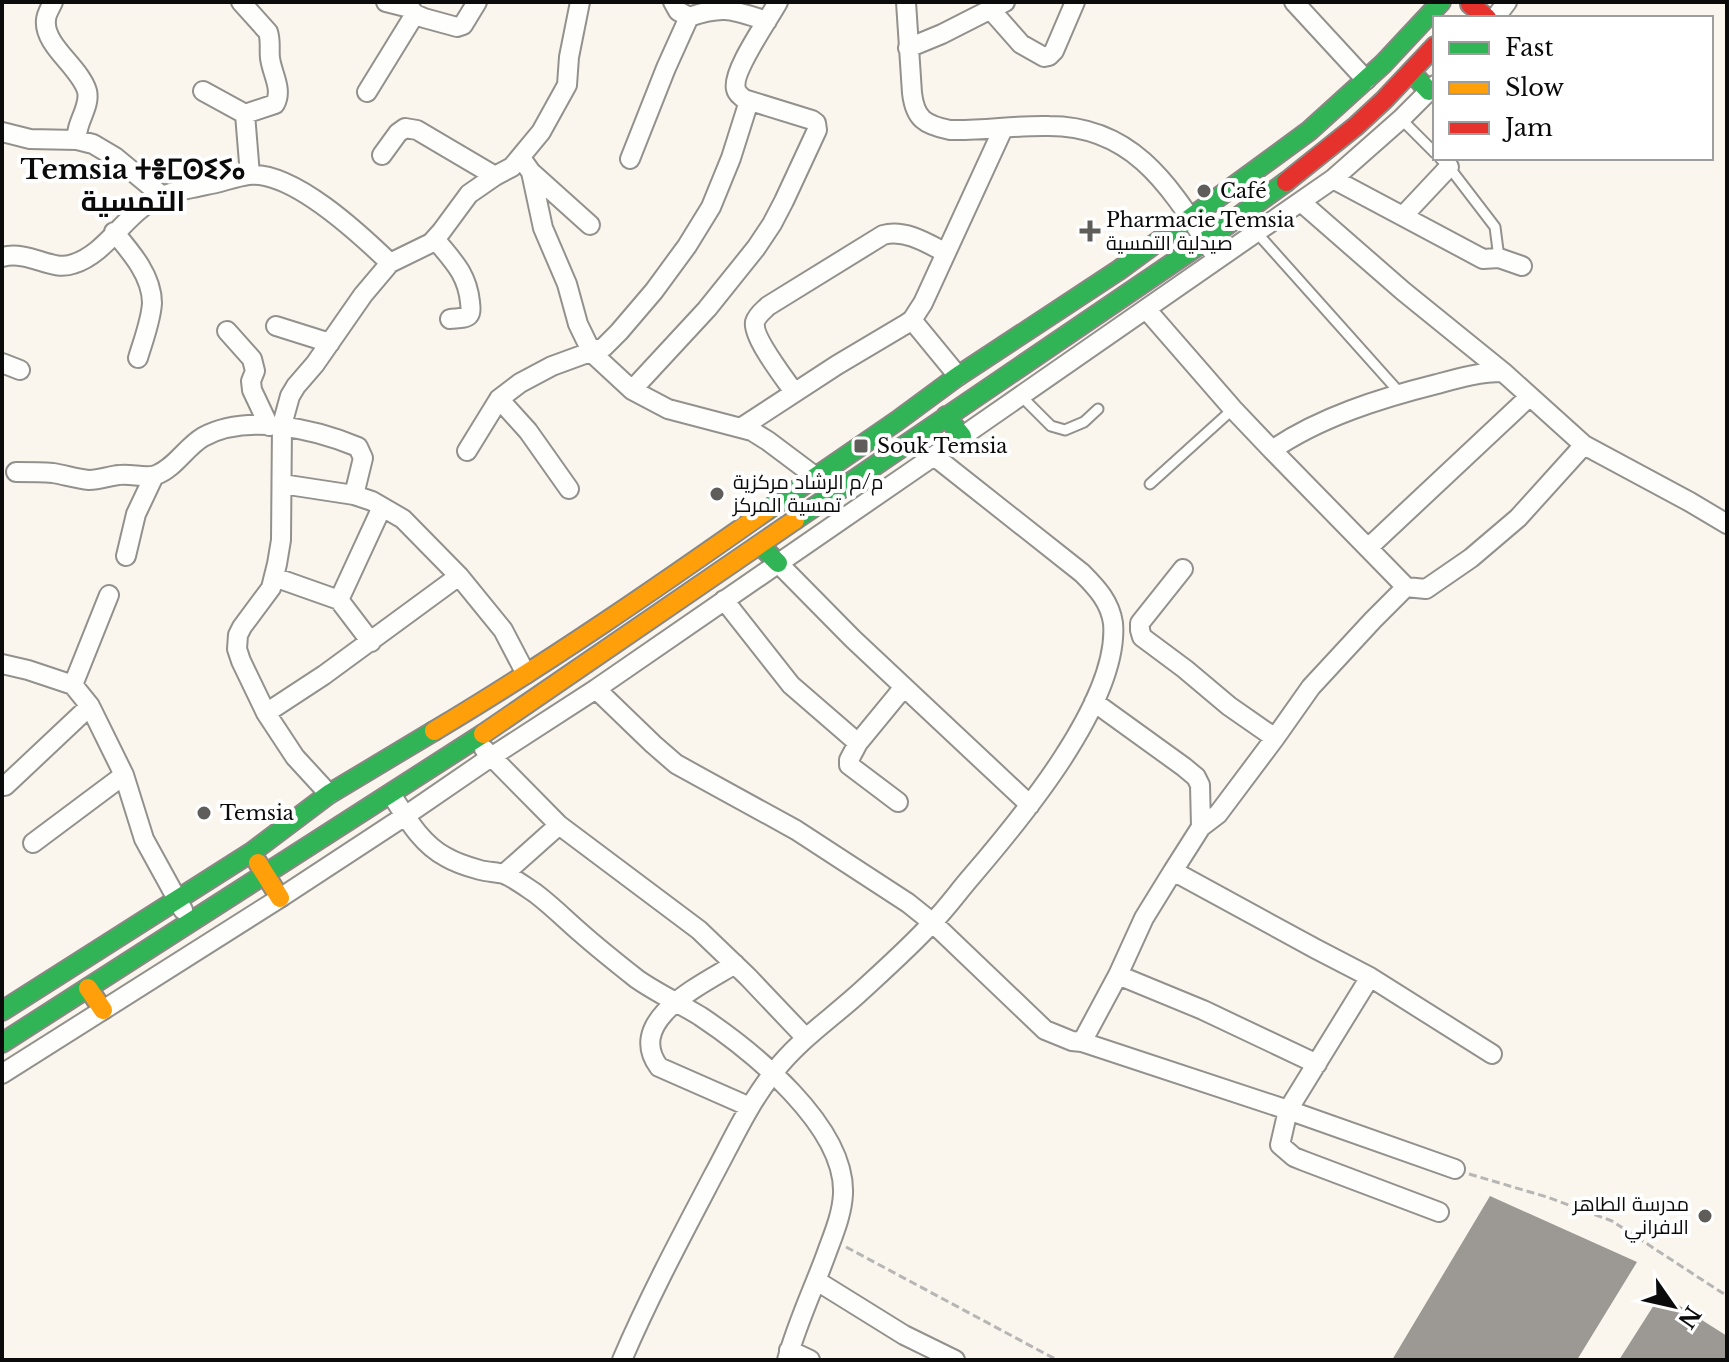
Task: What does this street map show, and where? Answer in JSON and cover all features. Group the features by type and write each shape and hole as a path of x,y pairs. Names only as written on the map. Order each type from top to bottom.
{"main road":[{"path":"2,1011 252,852 329,794 526,674 698,559 958,376 1119,270 1309,131 1383,64 1441,2"},
{"path":"2,1043 475,740 1132,292 1323,153 1356,126 1433,48"},
{"path":"1383,64 1432,88"},
{"path":"1132,292 1146,309"},
{"path":"946,416 962,436"},
{"path":"760,545 778,563"},
{"path":"483,702 498,724"},
{"path":"252,852 280,898"},
{"path":"88,988 103,1010"}],"street":[{"path":"53,2 46,20 48,36 79,75 88,98 77,129 77,140"},
{"path":"203,91 245,114 275,104 279,94 269,57 270,37 241,2"},
{"path":"386,2 411,8 442,24 457,27 463,25 477,2"},
{"path":"580,2 567,85 526,165 543,228 567,284 578,324 592,353 632,390 668,409 742,427 768,441 836,492"},
{"path":"673,2 678,11 689,17 723,9 767,21"},
{"path":"632,390 707,309 756,248 784,201 817,130 812,120 749,101 737,92 735,81 745,57 778,2"},
{"path":"906,2 913,103 920,118 950,130 1082,128 1119,143 1163,179 1217,260"},
{"path":"908,48 942,34 986,8 1021,44 1044,57 1049,56 1075,2"},
{"path":"1294,2 1366,80"},
{"path":"367,92 411,8"},
{"path":"630,159 689,17"},
{"path":"2,1074 405,816 596,689 934,456 1333,179 1432,88"},
{"path":"467,451 499,399 520,383 552,366 604,347 654,291 711,207 749,101"},
{"path":"245,114 250,175"},
{"path":"382,155 405,128 417,130 495,176"},
{"path":"742,427 912,320 923,303 1003,129"},
{"path":"2,132 30,139 77,140 93,144 115,157 161,195"},
{"path":"1403,216 1444,162"},
{"path":"275,426 290,396 390,263 435,239 469,194 512,167 526,165"},
{"path":"526,165 590,225"},
{"path":"2,257 20,255 58,266 71,265 93,253 141,208 161,195 250,175 275,180 303,192 326,207 390,263"},
{"path":"1333,179 1483,259 1499,258 1522,266"},
{"path":"1301,202 1403,291 1503,372 1584,445 1727,524"},
{"path":"114,232 134,257 150,289 151,314 138,358"},
{"path":"794,392 755,329 756,320 768,306 891,232 907,235 946,253"},
{"path":"435,239 460,269 469,292 469,315 450,319"},
{"path":"1146,309 1233,409 1406,587 1426,589 1471,558 1518,518 1584,445"},
{"path":"912,320 958,376"},
{"path":"276,326 330,343"},
{"path":"227,331 252,359 255,371 252,390 275,426 282,484 281,540 274,577 271,588 242,627 237,649 266,713 295,757 329,794"},
{"path":"2,363 20,370"},
{"path":"1272,450 1306,430 1400,393 1476,374 1503,372"},
{"path":"1368,548 1529,397"},
{"path":"499,399 528,431 569,489"},
{"path":"126,556 136,514 154,476 202,438 234,427 275,426 316,432 358,447 363,458 354,495"},
{"path":"622,1360 668,1261 750,1107 773,1072 805,1037 857,995 933,923 994,851 1047,782 1082,726 1108,666 1113,623 1108,604 1097,588 934,456"},
{"path":"16,472 42,472 87,480 120,475 154,476"},
{"path":"282,484 354,495 372,501 403,519 459,576 503,630 526,674"},
{"path":"339,600 382,507"},
{"path":"778,563 1030,805"},
{"path":"1183,569 1140,623 1142,637 1275,738"},
{"path":"266,713 371,642 459,576"},
{"path":"274,577 339,600 371,642"},
{"path":"1082,1042 1144,918 1201,827 1218,814 1311,687 1406,587"},
{"path":"73,685 109,595"},
{"path":"724,600 791,685 858,743"},
{"path":"2,664 73,685 90,706 124,775 144,839 190,923"},
{"path":"898,802 849,765 849,760 858,743 904,687"},
{"path":"596,689 676,764 796,830 908,903 1045,1030 1455,1169"},
{"path":"1094,702 1196,777 1200,785 1201,827"},
{"path":"5,786 90,706"},
{"path":"475,740 559,825 699,930 805,1037"},
{"path":"33,843 124,775"},
{"path":"391,794 418,834 446,858 479,870 504,874 537,895 638,979 742,1046 773,1072 817,1122 835,1153 842,1175 843,1192 842,1212 788,1355 810,1360"},
{"path":"504,874 559,825"},
{"path":"1173,871 1370,977 1492,1054"},
{"path":"735,964 675,1001 653,1028 650,1045 652,1057 659,1067 750,1107"},
{"path":"1118,975 1203,1010 1317,1064"},
{"path":"1370,977 1288,1110 1280,1145 1290,1155 1439,1212"},
{"path":"817,1281 904,1335 955,1360"}],"lane":[{"path":"1401,119 1433,151"},
{"path":"1444,162 1495,227 1499,258"},
{"path":"1257,233 1400,393"},
{"path":"1021,396 1051,426 1065,430 1084,422 1098,409"},
{"path":"1150,484 1233,409"}],"path":[{"path":"1455,1169 1612,1221 1727,1296"},
{"path":"832,1239 1057,1360"}],"building":[{"path":"1490,1196 1637,1262 1577,1360 1392,1360"},
{"path":"1661,1294 1727,1336 1727,1360 1619,1360"}],"traffic: fast":[{"path":"766,511 958,376 1119,270 1309,131 1383,64 1441,2"},
{"path":"1411,72 1429,91"},
{"path":"795,520 1205,241 1286,182"},
{"path":"946,416 962,436"},
{"path":"760,545 778,563"},
{"path":"2,1011 252,852 329,794 434,731"},
{"path":"2,1043 483,734"}],"traffic: slow":[{"path":"434,731 519,679 766,511"},
{"path":"483,734 795,520"},
{"path":"258,863 280,898"},
{"path":"88,988 103,1010"}],"traffic: jam":[{"path":"1470,4 1485,16"},
{"path":"1286,182 1356,126 1433,48"}],"place":[{"name":"Café","path":"1204,191"},
{"name":"Pharmacie Temsia صيدلية التمسية","path":"1090,231"},
{"name":"Souk Temsia","path":"861,446"},
{"name":"م/م الرشاد مركزية تمسية المركز","path":"717,494"},
{"name":"Temsia","path":"204,813"},
{"name":"مدرسة الطاهر الافراني","path":"1705,1216"}],"district":[{"name":"Temsia ⵜⴻⵎⵙⵉⵢⴰ التمسية","path":"133,185"}]}
